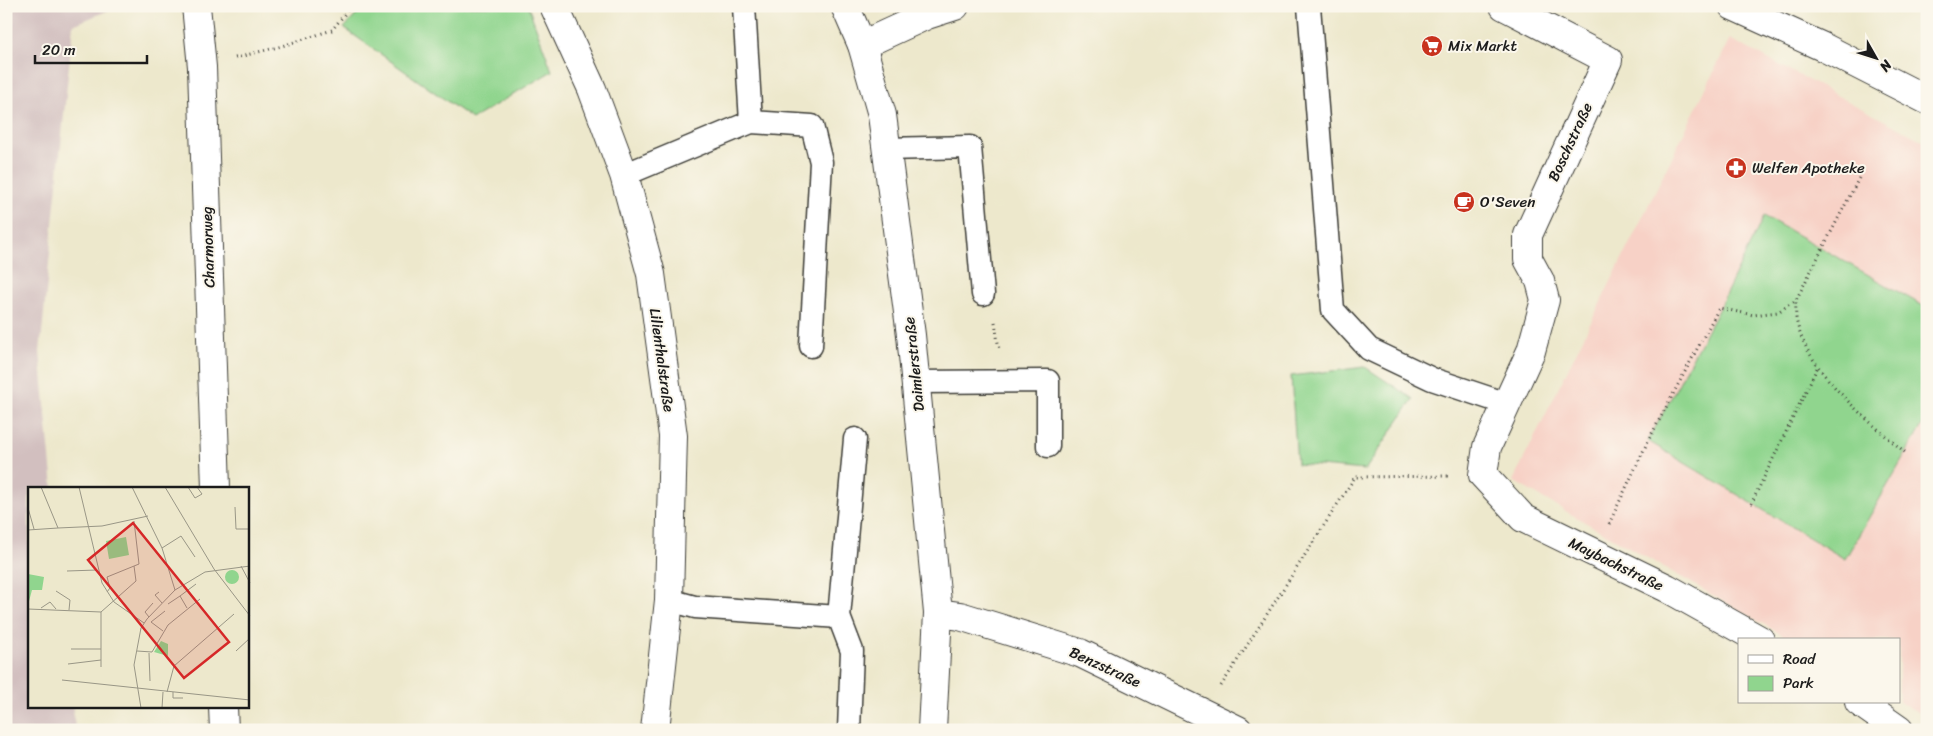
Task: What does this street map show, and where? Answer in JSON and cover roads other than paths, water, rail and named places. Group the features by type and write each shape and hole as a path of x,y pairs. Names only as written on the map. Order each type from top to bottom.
{"street":[{"name":"Charmorweg","path":"196,6 202,66 216,487"},
{"name":"Lilienthalstraße","path":"554,6 592,89 624,175 651,274 673,436 669,600 655,730"},
{"name":"Daimlerstraße","path":"844,6 862,45 882,115 916,382 938,613 932,730"},
{"path":"862,45 927,15 955,6"},
{"name":"Boschstraße","path":"1484,476 1487,447 1531,351 1545,300 1540,281 1528,259 1528,235 1608,60 1504,6"},
{"path":"1751,10 1927,100"},
{"name":"Maybachstraße","path":"1484,476 1522,518 1667,588 1756,638"},
{"name":"Benzstraße","path":"938,613 960,616 1080,653 1238,730"},
{"path":"1862,704 1899,730"},
{"path":"223,708 224,730"}],"lane":[{"path":"744,6 751,122"},
{"path":"1309,6 1333,310 1369,348 1432,378 1506,404"},
{"path":"624,175 751,122 812,126 821,162 811,346"},
{"path":"886,149 970,147 983,294"},
{"path":"916,382 1048,381 1048,446"},
{"path":"850,730 852,651 840,617 856,439"},
{"path":"669,600 695,607 840,617"}],"place":[{"name":"Mix Markt","path":"1432,46"},
{"name":"Welfen Apotheke","path":"1736,168"},
{"name":"O'Seven","path":"1464,202"}]}
